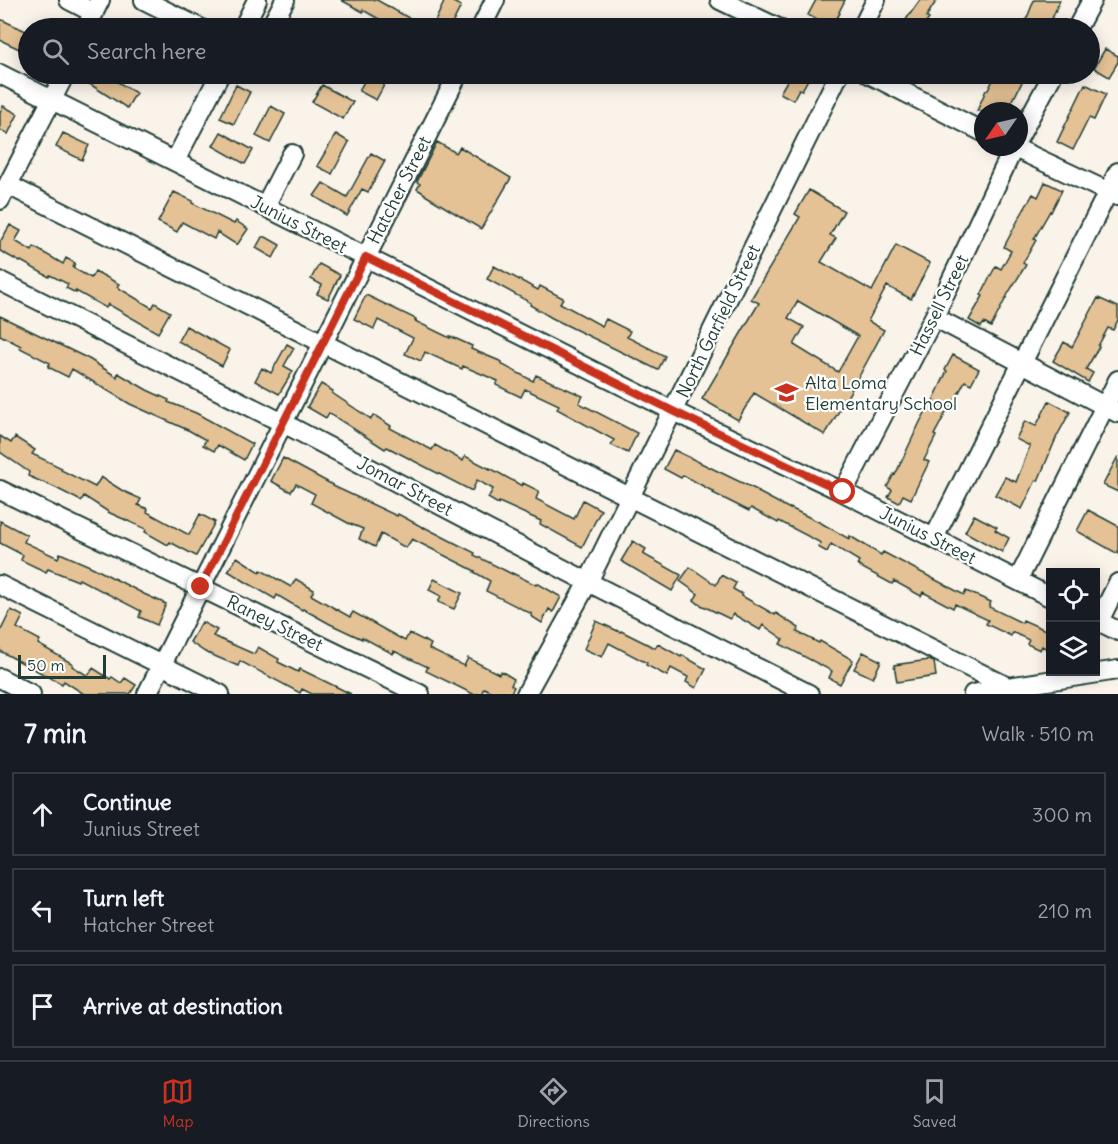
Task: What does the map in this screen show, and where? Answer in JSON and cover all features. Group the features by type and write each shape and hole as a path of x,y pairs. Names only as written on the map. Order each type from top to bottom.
{"street":[{"path":"69,0 93,14"},
{"path":"144,0 180,18"},
{"path":"248,18 257,0"},
{"path":"275,18 285,0"},
{"path":"486,18 495,0"},
{"path":"867,18 876,0"},
{"path":"1082,18 1092,0"},
{"path":"727,2 758,18"},
{"name":"Junius Street","path":"0,74 18,83"},
{"name":"Junius Street","path":"20,84 1046,595"},
{"path":"60,84 4,193 323,343 1008,687"},
{"path":"175,161 215,84"},
{"name":"Hatcher Street","path":"147,694 453,84"},
{"name":"North Garfield Street","path":"526,694 588,582 834,84"},
{"path":"889,84 974,127"},
{"path":"1028,120 1048,84"},
{"path":"264,206 292,154"},
{"path":"1028,154 1113,195"},
{"name":"Hassell Street","path":"843,492 934,317 1009,156"},
{"path":"934,538 1022,363 1113,195 1118,172"},
{"name":"Jomar Street","path":"0,281 284,423 588,582 809,694"},
{"path":"934,317 1111,410"},
{"path":"1018,580 1111,410 1118,380"},
{"name":"Raney Street","path":"0,490 420,694"},
{"path":"1100,615 1118,584"},
{"path":"0,585 220,694"},
{"path":"1100,622 1118,631"},
{"path":"973,694 1118,670"},
{"path":"0,678 31,694"}],"building":[{"path":"341,0 377,0 409,18 377,18 363,10 363,12"},
{"path":"445,0 461,6 455,18 437,18"},
{"path":"816,0 845,0 837,18 813,18 808,15"},
{"path":"920,0 937,0 928,18 907,18"},
{"path":"1034,0 1060,0 1052,18 1027,18"},
{"path":"0,19 18,27 18,48 0,40"},
{"path":"1105,49 1118,56 1118,62 1109,77 1100,72 1100,58"},
{"path":"90,84 121,84 136,93 127,108"},
{"path":"363,84 385,84 376,100 359,91"},
{"path":"785,84 805,84 802,90 799,89 793,100 780,93"},
{"path":"991,84 1021,84 1011,102 981,102"},
{"path":"1085,84 1106,94 1094,120 1089,118 1073,150 1057,142"},
{"path":"236,85 250,92 234,124 220,118"},
{"path":"322,85 353,102 343,119 312,102"},
{"path":"3,106 18,114 8,134 0,130 0,112"},
{"path":"271,106 285,114 270,143 256,136"},
{"path":"221,132 253,150 245,164 213,146"},
{"path":"63,133 89,145 82,160 56,147"},
{"path":"336,134 349,142 332,174 317,166"},
{"path":"437,142 456,153 460,147 511,178 481,229 417,189 420,184 417,182"},
{"path":"371,153 385,161 368,192 362,189 347,216 314,196 323,183 347,197"},
{"path":"1045,182 1062,190 1034,239 1036,240 1023,263 1026,265 991,327 984,323 981,327 969,320 996,266 1001,269 1011,251 1004,247 1018,220 1033,194 1038,197"},
{"path":"809,190 844,211 830,235 836,238 821,262 872,291 896,245 930,263 911,299 887,286 868,321 884,330 825,435 754,393 738,420 702,399 759,303 751,299 800,217 795,214","holes":["798,301 858,336 838,372 794,345 804,327 788,318"]},
{"path":"174,192 248,229 237,245 217,232 214,239 182,222 177,232 158,222"},
{"path":"10,225 21,231 15,241 32,251 34,247 63,264 66,258 75,263 73,268 91,278 95,271 119,284 117,287 152,308 155,303 170,312 158,333 108,304 106,308 66,288 68,284 50,275 49,277 0,251 0,242"},
{"path":"262,237 280,245 273,258 256,248"},
{"path":"319,264 340,275 328,299 317,294 322,285 311,279"},
{"path":"494,266 538,290 540,286 563,298 560,303 602,326 606,319 630,331 627,337 665,356 658,370 552,318 530,305 531,303 487,279"},
{"path":"366,295 450,338 450,336 472,346 471,349 502,362 501,364 533,381 536,375 583,396 579,403 637,433 628,453 611,445 614,440 557,409 559,405 525,389 521,397 496,385 498,381 463,366 462,369 425,352 421,361 405,354 413,338 378,320 374,329 354,319"},
{"path":"1098,298 1118,307 1118,320 1113,330 1108,328 1086,369 1093,373 1088,382 1053,361 1064,342 1072,347"},
{"path":"0,316 89,359 117,377 118,373 169,400 168,402 196,413 252,444 244,460 218,445 214,451 203,445 206,440 130,404 72,369 68,377 48,367 50,363 0,335"},
{"path":"186,326 230,350 222,366 178,341"},
{"path":"287,344 294,348 284,366 293,371 279,394 255,381 262,368 271,373"},
{"path":"953,355 979,369 971,384 965,381 934,435 936,436 924,460 929,462 911,499 903,495 899,503 888,497 892,490 887,487 932,403"},
{"path":"321,384 371,419 374,415 391,426 390,428 432,450 435,445 463,461 465,456 522,486 523,483 539,491 536,499 574,519 583,500 601,510 582,547 540,524 541,521 488,498 493,489 477,480 472,491 387,447 385,449 329,413 326,418 307,407"},
{"path":"1049,401 1070,412 1038,481 1036,480 1022,509 995,495 1005,477 1016,482 1030,446 1016,439 1025,421 1036,426"},
{"path":"0,436 11,443 15,437 35,450 32,454 95,487 101,477 141,499 138,505 148,509 147,512 189,535 200,514 215,522 196,556 170,542 168,545 145,532 146,529 110,513 84,496 81,501 28,476 29,472 0,452"},
{"path":"674,450 759,491 849,539 850,536 881,555 883,552 964,595 966,591 991,602 989,607 1022,623 1023,620 1046,630 1046,648 1042,646 1040,650 1027,644 1029,640 1012,632 1011,636 986,624 988,620 955,604 953,608 923,592 921,596 894,581 892,584 857,565 859,561 831,544 827,552 818,547 821,543 779,521 778,523 751,508 749,511 683,475 681,478 664,469"},
{"path":"1118,456 1118,492 1103,485"},
{"path":"283,458 333,486 397,516 398,514 512,574 536,585 537,583 561,597 553,612 549,609 542,623 531,616 532,614 486,591 490,581 475,571 412,539 406,548 381,534 375,547 359,539 363,529 311,503 315,494 296,484 291,492 271,481"},
{"path":"1088,510 1118,526 1118,554 1077,531"},
{"path":"974,515 997,527 995,530 1009,538 1002,552 965,532"},
{"path":"0,521 27,535 24,542 58,558 60,553 166,604 157,625 139,617 141,611 79,579 78,581 48,569 46,572 21,560 23,555 0,543"},
{"path":"633,541 646,549 643,554 681,575 672,591 621,561"},
{"path":"237,557 260,572 261,570 291,587 296,579 314,590 311,595 350,617 353,612 405,641 409,633 431,644 429,649 464,666 468,658 499,674 501,671 514,679 511,685 514,687 510,694 496,694 484,688 481,694 473,694 426,671 428,667 394,651 393,654 362,637 362,639 330,624 277,595 275,599 228,571"},
{"path":"690,567 716,585 721,575 736,583 733,589 742,596 775,615 776,613 799,628 797,632 819,643 820,641 853,660 840,684 829,678 832,671 780,644 783,639 763,625 760,630 733,614 730,619 699,604 694,600 698,594 680,581"},
{"path":"434,579 462,593 454,609 438,602 441,596 429,590"},
{"path":"11,610 23,616 17,628 40,640 38,644 73,664 72,666 88,676 93,668 110,679 112,677 121,683 125,678 136,685 130,694 84,694 64,681 62,684 0,651 0,632"},
{"path":"596,621 655,648 658,644 706,669 696,688 686,682 688,677 671,668 667,676 609,643 602,657 584,649"},
{"path":"202,622 217,630 213,636 254,654 258,647 279,659 278,662 298,672 300,669 351,694 312,694 302,689 300,693 240,661 238,666 205,652 190,642"},
{"path":"863,652 881,661 873,678 854,669"},
{"path":"929,660 934,662 936,676 897,682 894,665"}],"place":[{"name":"Alta Loma Elementary School","path":"787,392"}],"route":[{"path":"201,587 366,257 673,411 843,492"}]}
